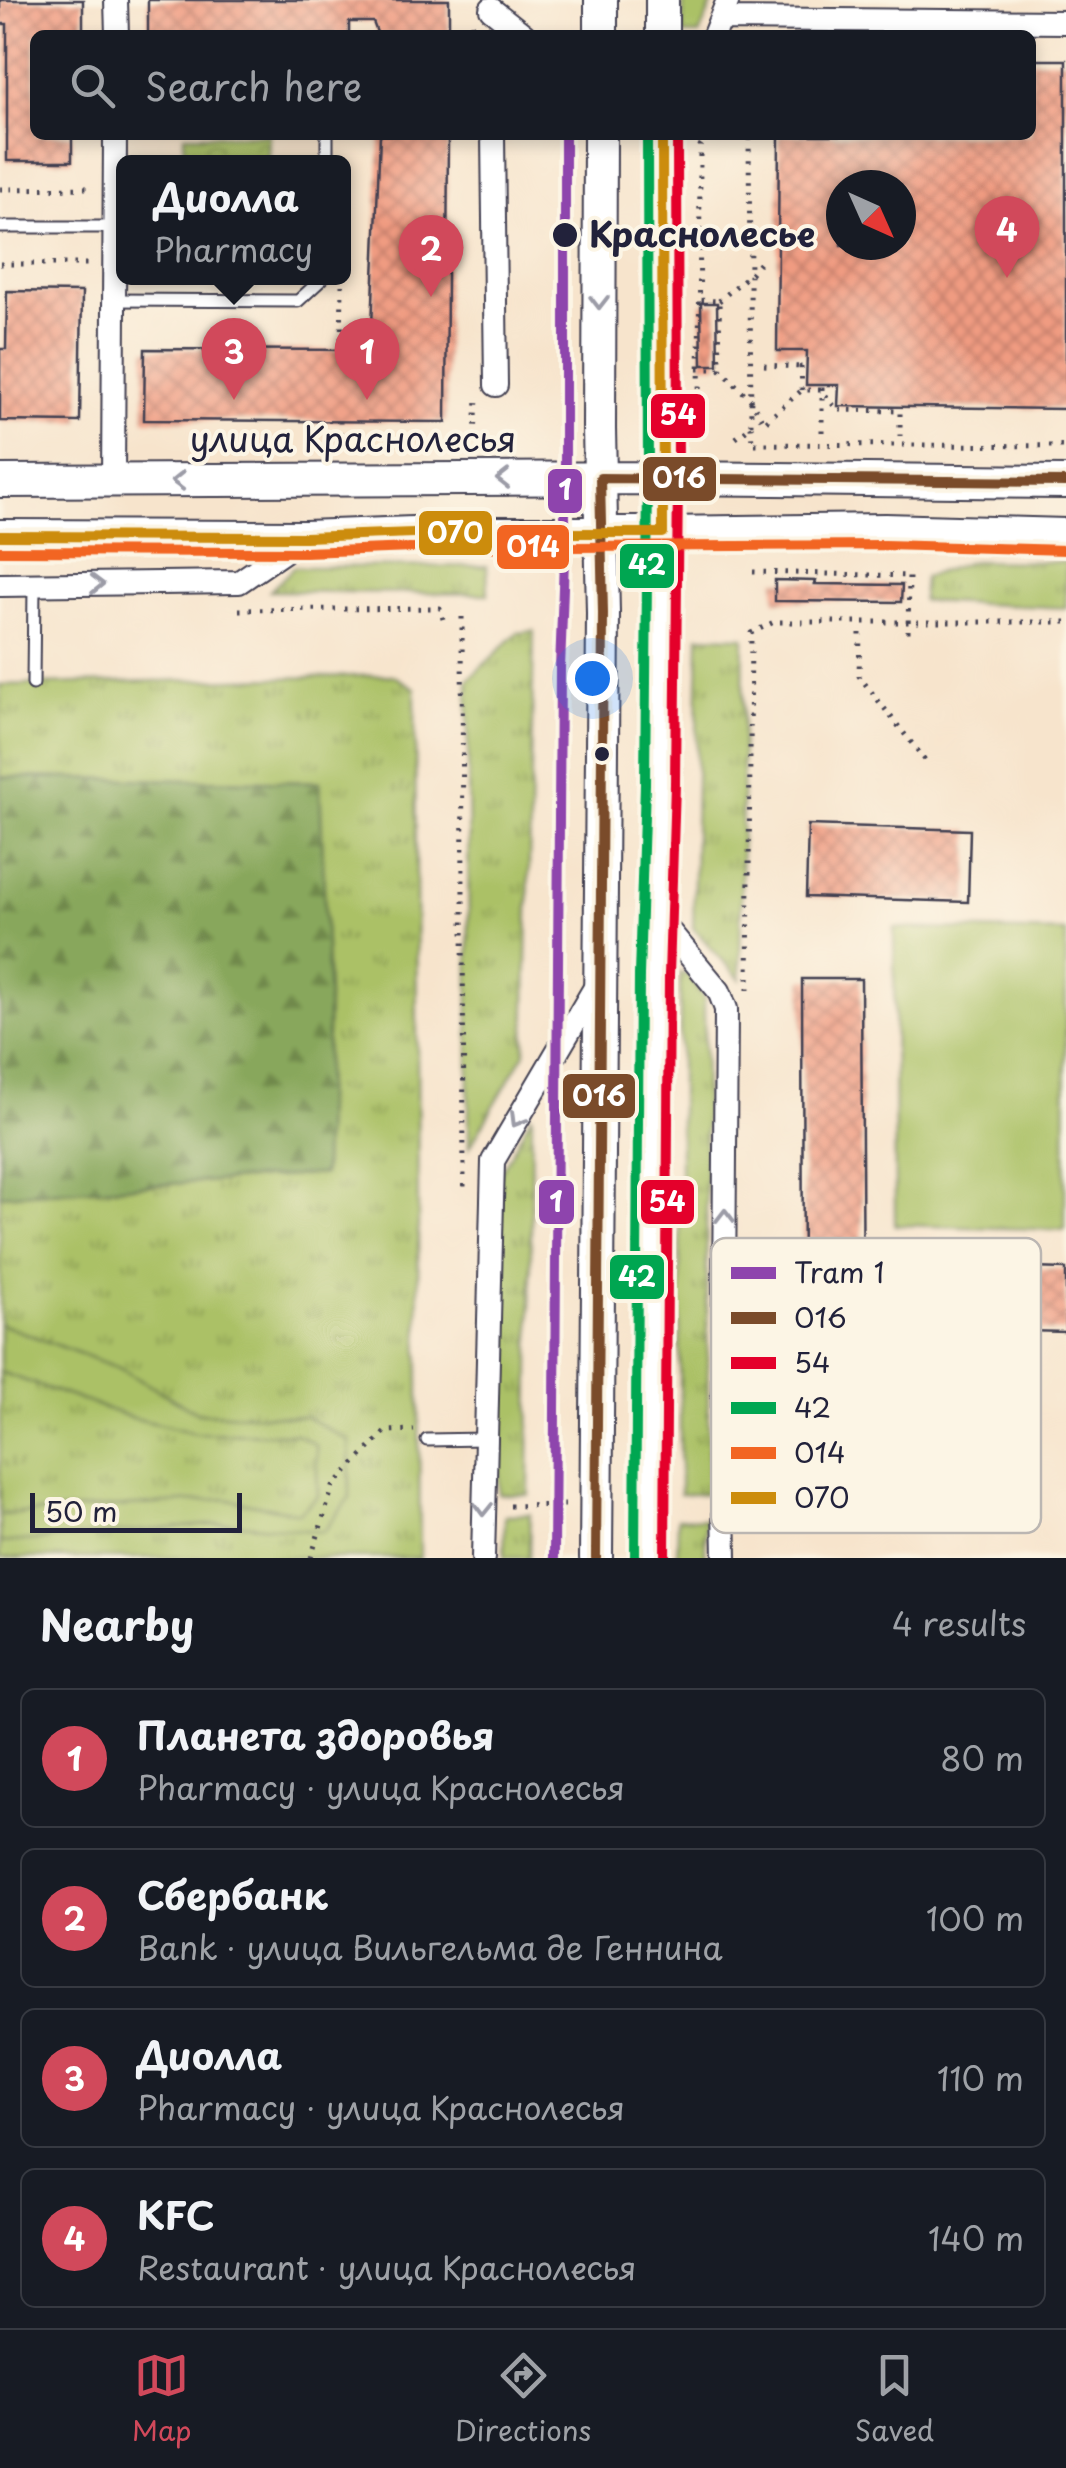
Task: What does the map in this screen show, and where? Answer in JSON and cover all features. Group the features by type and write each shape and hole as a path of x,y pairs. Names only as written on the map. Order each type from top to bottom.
{"main road":[{"path":"601,0 601,30"},
{"path":"662,0 662,30"},
{"path":"596,1558 604,613 600,140"},
{"path":"650,1558 663,478 663,140"},
{"name":"улица Краснолесья","path":"0,480 663,478 1066,482"},
{"path":"0,536 305,537 885,530 1066,535"}],"street":[{"path":"116,0 116,30"},
{"path":"491,4 492,30"},
{"path":"491,4 519,30"},
{"path":"721,18 869,27 1066,22"},
{"path":"113,481 116,140"},
{"path":"493,140 496,385"},
{"path":"0,585 239,582 305,537"},
{"path":"656,914 719,992 726,1009 724,1238"},
{"path":"483,1558 492,1161 602,976"},
{"path":"724,1533 724,1558"}],"lane":[{"path":"0,227 113,227"},
{"path":"113,300 298,301 315,285"},
{"path":"33,684 34,585"},
{"path":"427,1440 485,1438"}],"path":[{"path":"699,430 700,146 704,140"},
{"path":"750,140 752,444 1066,446"},
{"path":"0,188 98,188"},
{"path":"698,300 719,301 762,260"},
{"path":"0,264 98,264"},
{"path":"341,350 342,285"},
{"path":"719,301 720,369 750,399 764,423 802,390 822,388"},
{"path":"764,365 804,367 802,390"},
{"path":"698,369 720,369"},
{"path":"822,388 822,432"},
{"path":"822,388 836,410 900,412 900,436"},
{"path":"340,422 340,439"},
{"path":"736,438 751,426"},
{"path":"753,572 908,576 908,633"},
{"path":"462,617 464,1205"},
{"path":"750,633 774,622 1066,622"},
{"path":"860,633 860,676 925,760"},
{"path":"312,1558 333,1486 386,1431"}],"green space":[{"path":"683,0 714,0 701,30 683,30"},
{"path":"184,140 269,140 268,155 184,155"},
{"path":"973,561 1066,562 1066,608 922,601 924,577"},
{"path":"487,566 488,594 270,591 294,567"},
{"path":"534,631 525,1053 469,1148 468,680 517,633"},
{"path":"699,636 744,637 740,979 693,928"},
{"path":"393,675 415,688 420,1558 0,1558 0,1195 323,1174 319,782 0,777 0,685"},
{"path":"0,777 320,782 328,997 323,1174 0,1195"},
{"path":"894,928 1066,932 1065,1230 895,1225"},
{"path":"680,973 688,975 704,998 709,1494 680,1494"},
{"path":"532,1114 529,1495 499,1494 500,1174"},
{"path":"0,1324 119,1368 198,1413 307,1417 349,1441 350,1497 323,1532 231,1523 0,1543 0,1515 225,1499 299,1513 318,1496 316,1445 296,1434 196,1433 133,1418 0,1372"},
{"path":"530,1514 529,1558 504,1558 505,1515"},
{"path":"678,1518 706,1519 705,1558 677,1558"}],"building":[{"path":"0,0 83,0 83,30 30,30 30,140 72,140 72,161 7,161 7,24 0,24"},
{"path":"148,0 449,0 449,30 376,30 373,22 349,22 349,30 148,30"},
{"path":"1036,60 1066,60 1066,409 838,406 839,385 806,385 807,351 777,351 779,140 1036,140"},
{"path":"380,140 448,140 446,422 144,420 145,349 371,350"},
{"path":"7,291 82,292 80,422 0,421 0,349 6,349"},
{"path":"701,303 717,303 718,365 702,365"},
{"path":"775,580 902,585 901,602 775,601"},
{"path":"808,825 970,830 968,902 806,897"},
{"path":"802,979 861,979 863,1238 803,1238"},
{"path":"1041,1268 1066,1269 1066,1332 1041,1331"}],"tram line":[{"name":"1","path":"554,1558 560,669 565,533 565,140"}],"transit line":[{"name":"42","path":"635,1558 639,975 648,478 647,140"},
{"name":"070","path":"0,536 663,533 662,140"},
{"name":"54","path":"665,1558 669,975 678,478 677,140"},
{"name":"016","path":"596,1558 603,613 600,478 1066,482"},
{"name":"014","path":"0,551 305,552 885,545 1066,550"}],"place":[{"name":"Краснолесье","path":"565,235"},
{"name":"KFC","path":"1007,278"},
{"name":"Сбербанк","path":"431,297"},
{"name":"Диолла","path":"234,400"},
{"name":"Планета здоровья","path":"367,400"}]}
